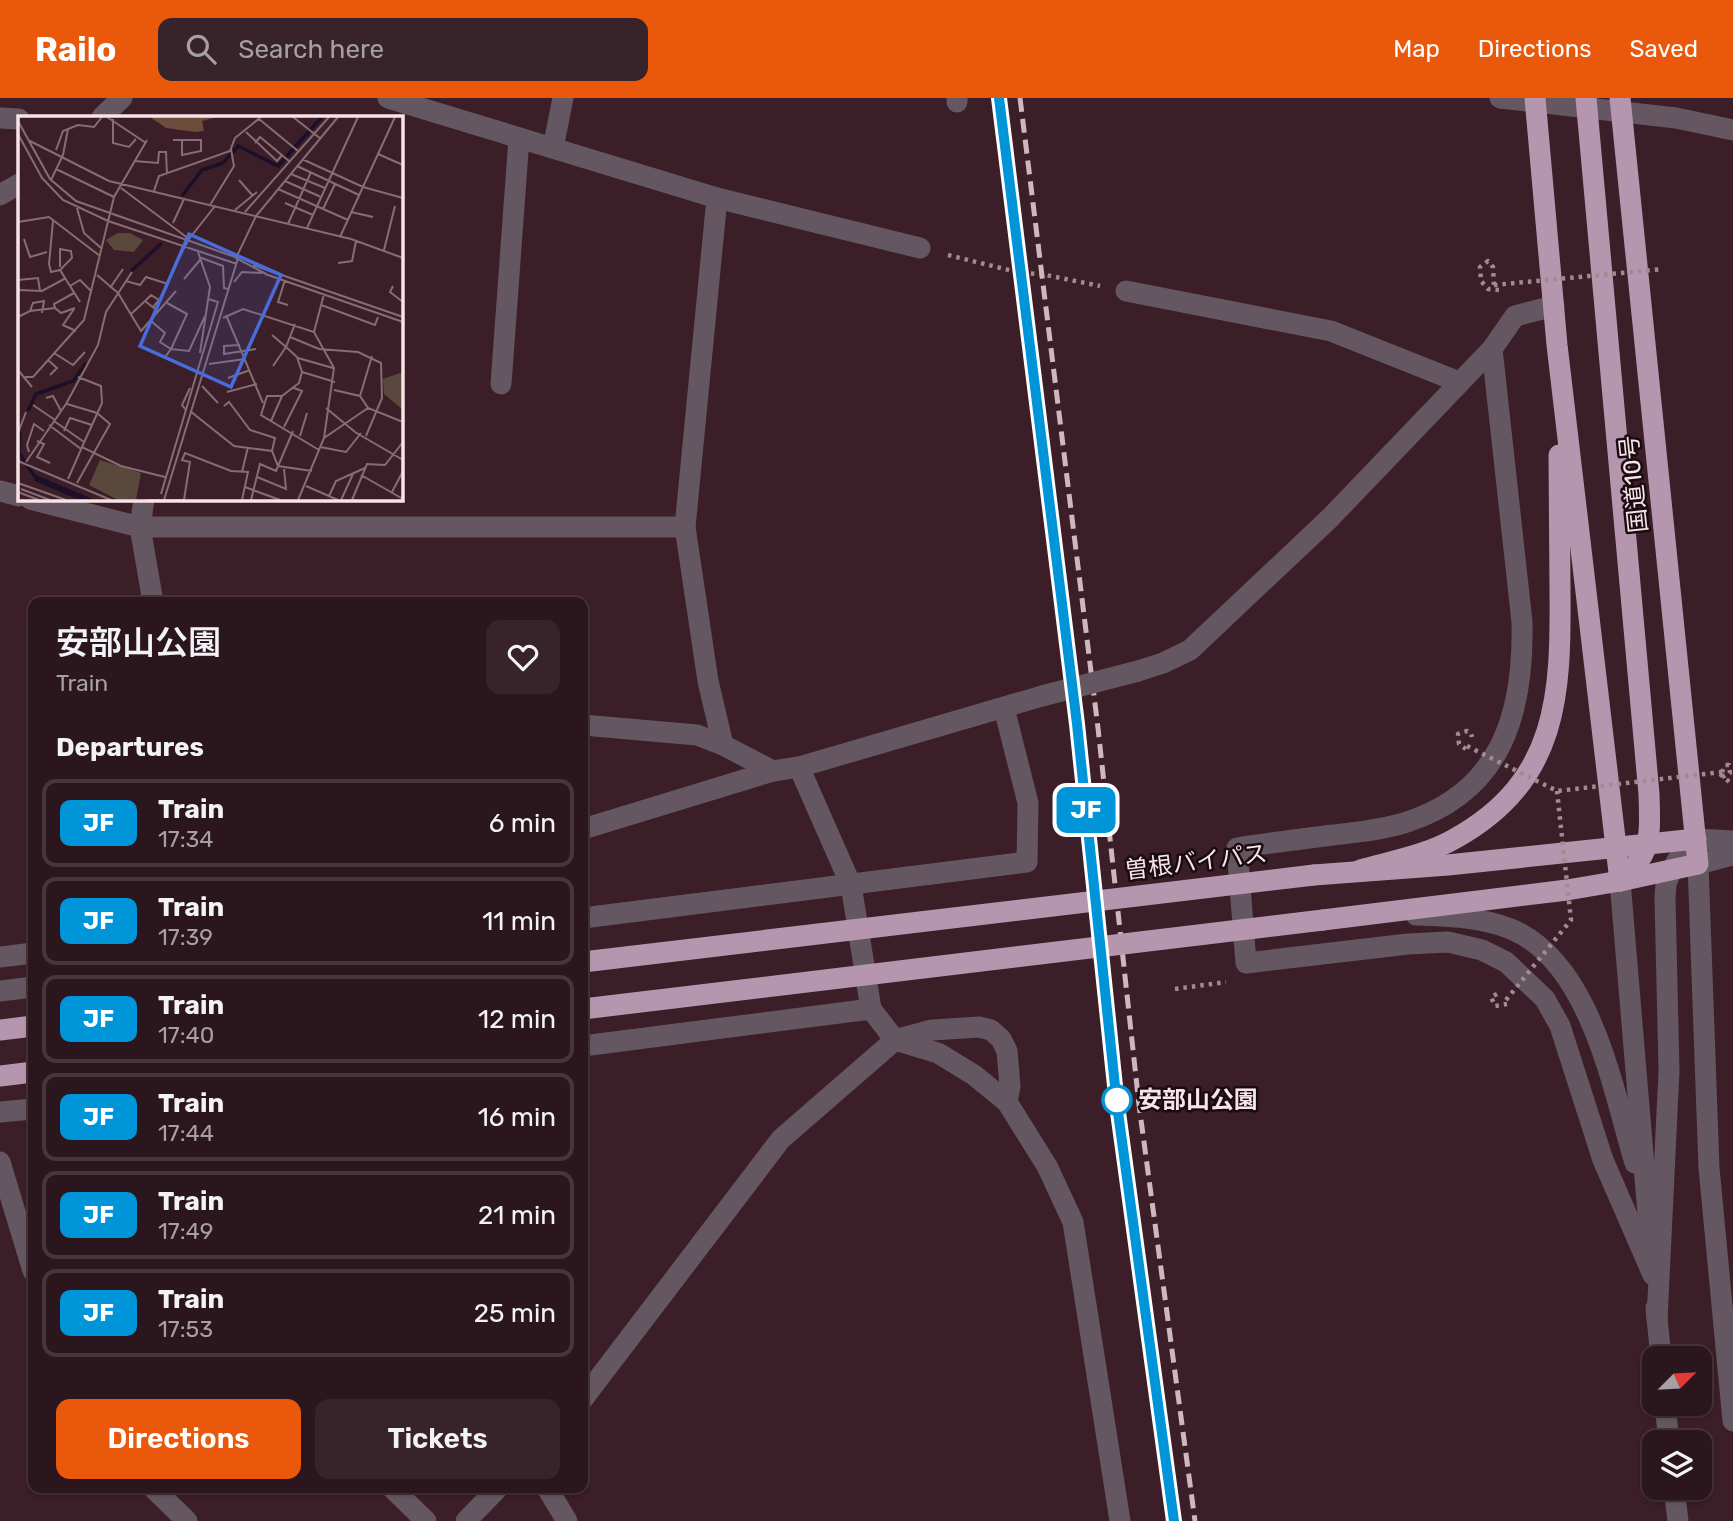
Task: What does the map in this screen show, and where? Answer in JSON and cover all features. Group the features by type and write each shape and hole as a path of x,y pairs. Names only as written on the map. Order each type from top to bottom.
{"highway":[{"path":"1535,100 1557,345 1620,881"},
{"name":"国道10号","path":"1587,103 1649,794 1649,842"},
{"name":"国道10号","path":"1621,105 1698,864"},
{"path":"1360,870 1415,855 1456,839 1493,812 1522,781 1542,749 1555,706 1561,652 1557,345"},
{"name":"曽根バイパス","path":"588,961 1314,875 1448,865 1696,839"},
{"path":"1620,881 1643,859 1649,842"},
{"path":"588,1008 1372,914 1620,881 1698,864"},
{"path":"0,1030 28,1027"},
{"path":"0,1076 28,1073"}],"street":[{"path":"103,116 122,98"},
{"path":"384,116 388,98 717,198 919,248"},
{"path":"553,148 563,98"},
{"path":"1500,98 1679,108 1733,130"},
{"path":"0,118 18,119"},
{"path":"501,384 519,138"},
{"path":"0,195 18,185"},
{"path":"717,198 685,527 708,681 723,745"},
{"path":"1126,291 1331,331 1460,382"},
{"path":"588,827 773,771 799,767 1042,696 1138,671 1190,650 1330,518 1492,349 1515,316 1554,306"},
{"path":"1492,349 1522,622 1520,689 1511,721 1500,747 1478,777 1458,797 1435,810 1406,822 1373,830 1237,848 1246,963 1408,944 1448,942 1482,950 1506,962 1545,999 1560,1026 1603,1160 1653,1275"},
{"path":"0,491 18,496"},
{"path":"34,500 141,527 685,527"},
{"path":"144,500 141,527 152,597"},
{"path":"588,917 1027,862 1028,803 1004,708"},
{"path":"588,724 697,735 773,771"},
{"path":"799,767 850,885 871,1009 895,1040 938,1053 974,1074 1007,1102 1047,1166 1073,1222 1120,1521"},
{"path":"1657,1320 1669,1071 1666,884 1681,854 1696,839 1733,841"},
{"path":"1733,855 1698,864 1709,1168 1733,1421"},
{"path":"1620,881 1660,1346"},
{"path":"1372,914 1453,916 1481,921 1510,929 1531,940 1554,960 1571,982 1586,1009 1647,1205"},
{"path":"0,957 28,954"},
{"path":"0,991 28,988"},
{"path":"588,1045 871,1009"},
{"path":"588,1385 781,1139 895,1040 932,1030 979,1027 991,1030 1002,1039 1007,1051 1010,1086 1007,1102"},
{"path":"0,1112 28,1109"},
{"path":"0,1162 28,1254"},
{"path":"158,1493 187,1521"},
{"path":"397,1493 426,1521"},
{"path":"466,1521 493,1493"},
{"path":"550,1493 567,1521"},
{"path":"1675,1500 1678,1521"}],"path":[{"path":"919,248 1021,273 1041,274 1126,291"},
{"path":"1499,290 1488,289 1481,281 1480,267 1488,261 1493,267 1494,285 1663,269"},
{"path":"1468,749 1557,791 1722,772 1722,767 1729,765 1730,773 1721,777 1733,785"},
{"path":"1508,1001 1571,920 1557,791"},
{"path":"1175,989 1232,982"}],"railway":[{"path":"999,98 1077,724 1117,1105 1174,1521"},
{"path":"1020,98 1098,728 1139,1105 1195,1521"}],"train":[{"name":"JF","path":"999,98 1077,724 1117,1105 1174,1521"}],"place":[{"name":"安部山公園","path":"1117,1100"}]}
